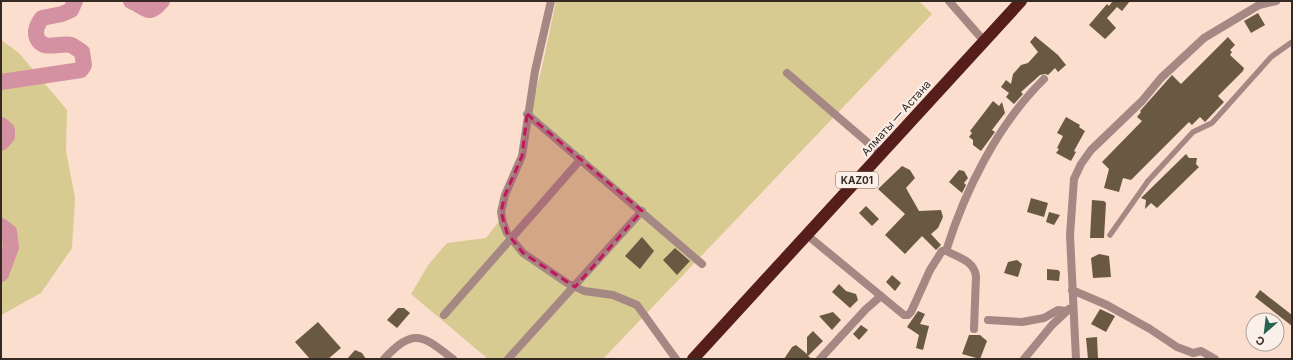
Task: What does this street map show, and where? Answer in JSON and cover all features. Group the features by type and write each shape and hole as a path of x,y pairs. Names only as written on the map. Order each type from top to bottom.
{"highway":[{"name":"Алматы — Астана","path":"693,359 1021,1"}],"street":[{"path":"550,1 527,114 522,156 505,195 502,212 503,223 512,239 523,252 536,263 575,287 584,291 613,295 637,305 676,359"},
{"path":"949,1 984,41"},
{"path":"1076,359 1069,309 1072,290 1071,209 1074,179 1081,164 1091,150 1142,102 1161,78 1204,38 1259,4 1276,1"},
{"path":"787,73 881,154"},
{"path":"807,234 904,315 908,315 938,256 946,251 953,225 997,137 1021,103 1044,79"},
{"path":"527,114 702,264"},
{"path":"444,316 581,159"},
{"path":"508,359 575,287 642,211"},
{"path":"946,251 969,263 976,270 974,329"},
{"path":"1072,290 1107,305 1150,329 1177,347 1193,353 1201,351 1215,359"},
{"path":"820,359 866,309 881,296"},
{"path":"988,320 1022,322 1044,318 1058,310 1069,309"},
{"path":"1024,359 1052,325 1069,309"},
{"path":"384,359 403,342 420,337 429,341 453,359"}],"lane":[{"path":"1110,235 1148,181 1193,132 1212,124 1271,57 1292,42"}],"highlighted area":[{"path":"527,114 642,211 575,287 523,253 507,233 501,212 505,195 522,156"}],"shaded area":[{"path":"556,1 919,1 932,14 603,359 488,359 411,294 429,264 447,243 486,238 504,215 543,63"},
{"path":"1,40 19,53 67,110 66,151 75,198 72,248 41,293 1,315"}],"building":[{"path":"1111,1 1130,1 1122,11 1117,7 1107,18 1116,28 1105,39 1089,25 1107,4 1109,6 1112,2"},
{"path":"1258,13 1265,25 1251,33 1244,21"},
{"path":"1035,36 1058,55 1066,65 1058,72 1055,68 1048,75 1040,75 1021,92 1023,94 1014,104 1006,97 1009,93 1001,87 1006,80 1011,84 1013,74 1021,65 1028,63 1038,52 1030,42"},
{"path":"1228,37 1235,45 1230,50 1232,52 1230,55 1244,68 1243,71 1218,96 1224,102 1205,122 1200,117 1192,125 1189,122 1131,180 1123,178 1119,192 1104,188 1109,169 1102,162 1142,121 1137,117 1141,112 1140,111 1172,75 1181,84"},
{"path":"993,101 999,106 1002,102 1005,113 992,130 995,132 981,151 973,145 973,140 969,137 972,133 970,131"},
{"path":"1066,117 1080,125 1079,127 1085,131 1074,151 1076,152 1071,161 1056,153 1059,149 1057,148 1063,136 1057,133"},
{"path":"1186,154 1189,158 1197,158 1196,164 1199,167 1157,208 1151,203 1145,209 1146,200 1141,198"},
{"path":"902,166 910,170 915,178 906,188 919,211 941,210 943,217 938,228 931,234 941,245 936,250 922,236 905,254 885,235 905,214 878,189"},
{"path":"959,170 964,171 968,178 964,183 966,185 962,193 949,182"},
{"path":"1031,198 1048,203 1044,217 1027,212"},
{"path":"1092,200 1104,201 1106,203 1104,238 1090,238"},
{"path":"866,206 879,219 872,226 859,213"},
{"path":"1049,212 1060,215 1054,225 1046,222"},
{"path":"642,237 654,251 640,269 625,256"},
{"path":"675,248 690,261 677,275 663,260"},
{"path":"1099,254 1109,256 1111,277 1093,278 1091,258"},
{"path":"1017,260 1022,264 1018,277 1004,273 1008,262"},
{"path":"1047,269 1058,270 1060,272 1059,281 1047,280"},
{"path":"892,275 901,283 895,291 886,282"},
{"path":"839,284 846,291 856,294 858,300 850,308 832,292"},
{"path":"1260,290 1292,315 1292,326 1285,321 1285,312 1274,312 1255,297"},
{"path":"398,308 404,308 410,313 397,328 387,320"},
{"path":"1100,309 1115,316 1106,332 1091,324"},
{"path":"918,311 925,314 920,324 929,326 923,350 916,348 919,335 907,327"},
{"path":"833,312 841,320 832,330 819,316"},
{"path":"318,322 341,348 328,359 310,359 295,342"},
{"path":"861,325 868,330 859,340 853,334"},
{"path":"813,331 823,341 808,356 812,359 784,359 792,347 796,345 807,354 807,337"},
{"path":"969,335 980,335 987,341 980,359 962,354"},
{"path":"1097,337 1098,359 1088,359 1086,338"},
{"path":"355,350 362,353 366,359 347,359"}],"waterway":[{"path":"1,82 81,70 84,65 82,52 67,44 52,46 43,45 36,35 37,27 42,18 62,14 71,10 75,1"},
{"path":"131,1 147,10 153,9 162,1"},
{"path":"1,125 7,130 7,136 1,143"},
{"path":"1,226 9,232 11,247 1,274"}]}
